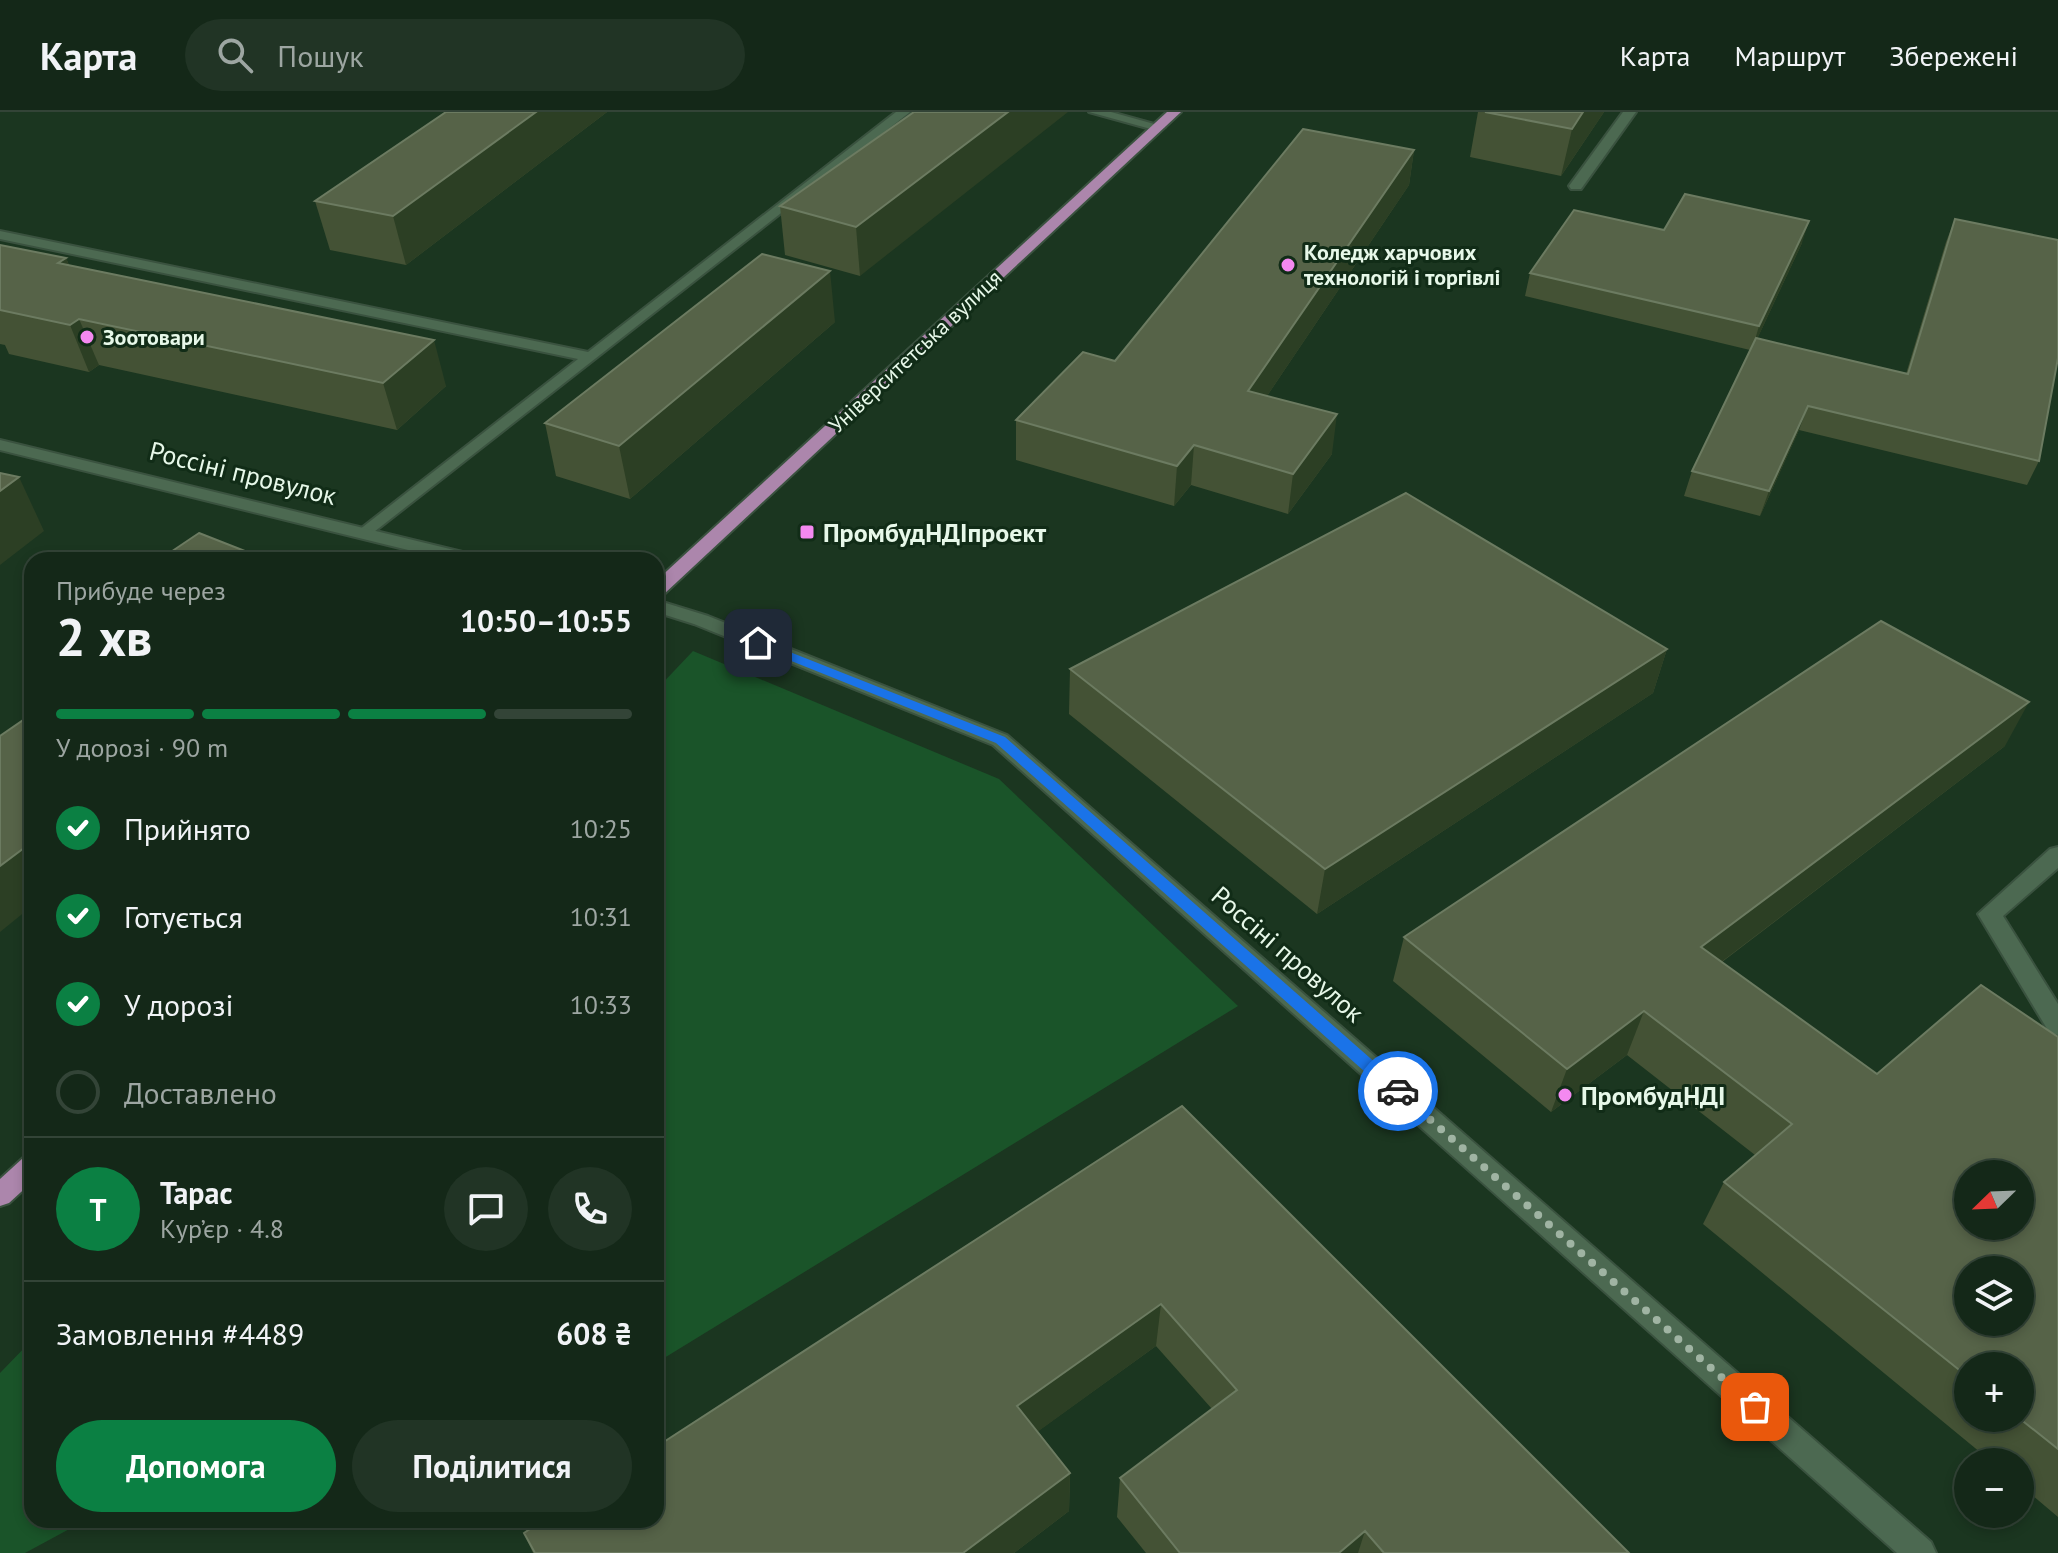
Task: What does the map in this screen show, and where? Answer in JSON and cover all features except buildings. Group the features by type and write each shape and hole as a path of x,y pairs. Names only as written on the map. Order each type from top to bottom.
{"main road":[{"name":"Університетська вулиця","path":"664,584 1175,112"},
{"path":"0,1195 24,1173"}],"street":[{"path":"365,534 904,112"},
{"path":"1095,112 1158,127"},
{"path":"1576,186 1630,112"},
{"path":"0,235 590,357"},
{"name":"Россіні провулок","path":"0,445 439,552"},
{"name":"Россіні провулок","path":"664,608 701,620 1000,740 1920,1553"},
{"path":"2058,855 1990,914 2058,1025"}],"green space":[{"path":"693,651 999,779 1238,1006 664,1358 664,682"},
{"path":"24,1348 24,1528 71,1528 25,1553 0,1553 0,1373"}],"way so far":[{"path":"1398,1091 1755,1407"}],"place":[{"name":"Коледж харчових технологій і торгівлі","path":"1288,265"},
{"name":"Зоотовари","path":"87,337"},
{"name":"ПромбудНДІпроект","path":"807,532"},
{"name":"ПромбудНДІ","path":"1565,1095"}],"route":[{"path":"758,643 1000,740 1398,1091"}]}
